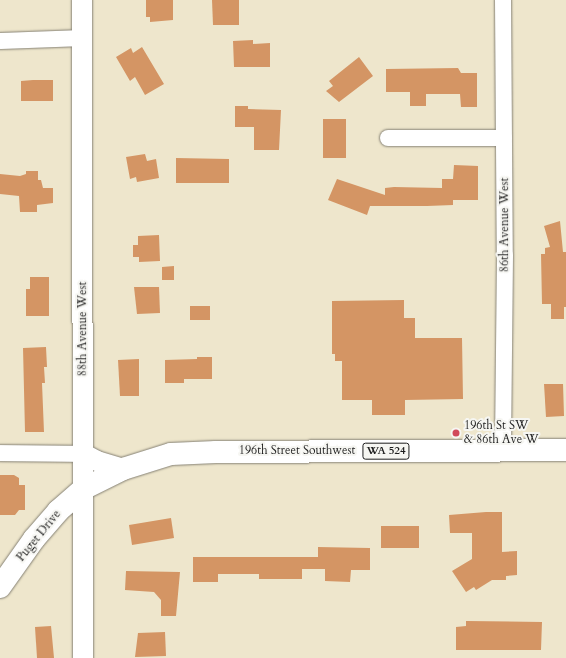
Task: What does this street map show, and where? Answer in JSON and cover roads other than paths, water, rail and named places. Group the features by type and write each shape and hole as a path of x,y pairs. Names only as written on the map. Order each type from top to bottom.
{"main road":[{"name":"196th Street Southwest","path":"83,489 122,469 171,454 216,452 566,450"},
{"name":"Puget Drive","path":"0,587 34,539 58,511 83,489"}],"street":[{"name":"88th Avenue West","path":"82,0 84,454 83,658"},
{"name":"86th Avenue West","path":"503,0 503,450"},
{"path":"0,41 82,38"},
{"path":"388,138 504,138"},
{"path":"0,453 84,454 98,461 122,469"}],"place":[{"name":"196th St SW & 86th Ave W","path":"456,433"}]}
